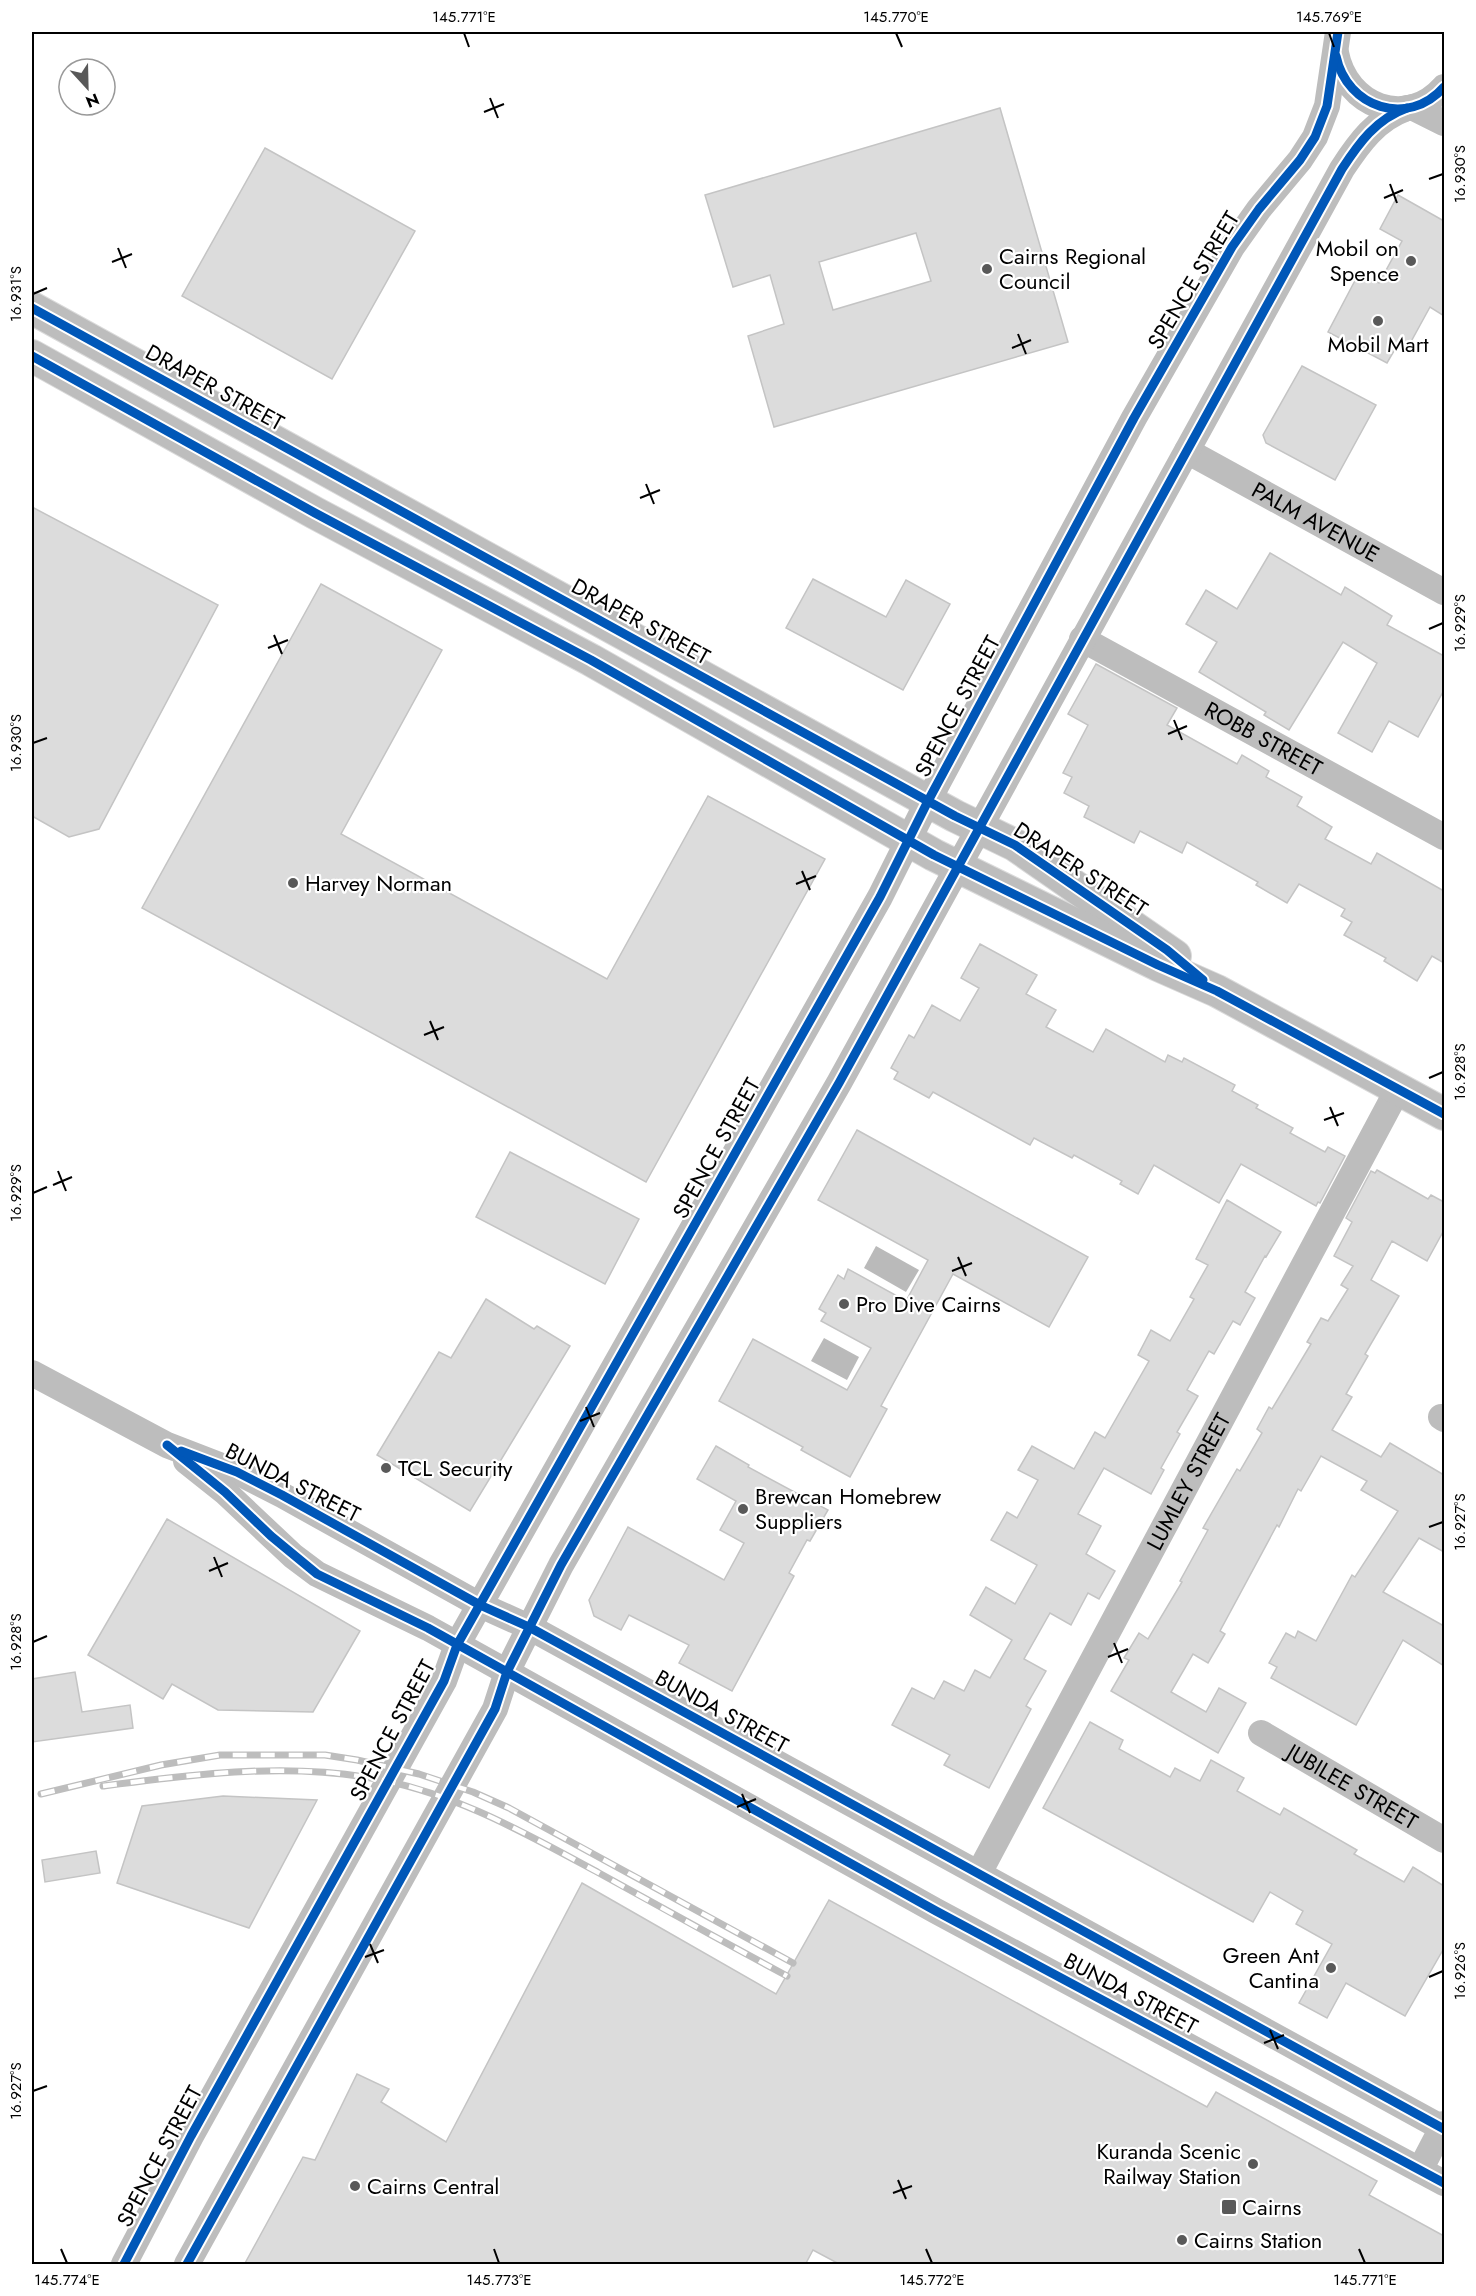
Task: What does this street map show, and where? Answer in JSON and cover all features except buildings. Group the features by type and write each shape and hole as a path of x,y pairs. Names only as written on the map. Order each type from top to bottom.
{"main road":[{"name":"DRAPER STREET","path":"32,308 978,829 1015,845 1167,950 1217,991"},
{"name":"DRAPER STREET","path":"32,356 315,513 591,660 869,820 1158,965 1217,991 1444,1114"}],"street":[{"name":"SPENCE STREET","path":"1337,42 1346,81 1359,96 1387,108 1409,108"},
{"name":"SPENCE STREET","path":"124,2265 191,2136 444,1681 457,1645 880,897 928,801 1134,418 1241,233 1315,138 1327,106 1337,42"},
{"path":"187,2265 495,1709 507,1672 561,1564 839,1083 1342,169 1376,126 1389,116 1429,100 1444,87"},
{"path":"1409,108 1444,123"},
{"name":"PALM AVENUE","path":"1187,451 1444,592"},
{"name":"ROBB STREET","path":"1082,639 1444,837"},
{"name":"LUMLEY STREET","path":"979,1873 1398,1089"},
{"name":"BUNDA STREET","path":"32,1373 167,1445 237,1472 273,1490 480,1605 529,1627 1444,2127"},
{"name":"BUNDA STREET","path":"167,1445 225,1492 271,1536 318,1574 507,1672 936,1911 1444,2183"},
{"name":"JUBILEE STREET","path":"1261,1733 1444,1840"},
{"path":"1420,2170 1444,2127"}],"shaded area":[{"path":"876,1246 919,1270 906,1292 864,1268"},
{"path":"824,1338 859,1357 847,1380 811,1361"}],"railway":[{"path":"41,1794 161,1765 220,1755 325,1755 357,1760 419,1774 473,1792 509,1808 793,1963"},
{"path":"103,1786 168,1778 267,1771 333,1773 396,1783 457,1803 515,1828 787,1976"}],"cycle path":[{"path":"124,2264 191,2136 444,1681 457,1645 880,897 928,801 1134,418 1232,247 1259,209 1300,160 1315,137 1327,106 1338,32"},
{"path":"1336,56 1342,74 1352,89 1381,106 1397,109 1413,107 1429,100 1444,87"},
{"path":"187,2264 495,1709 507,1672 561,1565 839,1083 1342,169 1377,125 1407,108"},
{"path":"32,308 955,816 1015,845 1167,950 1203,980"},
{"path":"32,356 315,513 591,660 934,855 1158,965 1217,991 1444,1114"},
{"path":"167,1445 225,1492 271,1536 317,1574 428,1628 936,1911 1444,2183"},
{"path":"181,1451 237,1472 480,1605 529,1627 1444,2129"}],"place":[{"name":"Mobil on Spence","path":"1411,261"},
{"name":"Cairns Regional Council","path":"987,269"},
{"name":"Mobil Mart","path":"1378,321"},
{"name":"Harvey Norman","path":"293,883"},
{"name":"Pro Dive Cairns","path":"844,1304"},
{"name":"TCL Security","path":"386,1468"},
{"name":"Brewcan Homebrew Suppliers","path":"743,1509"},
{"name":"Green Ant Cantina","path":"1331,1968"},
{"name":"Kuranda Scenic Railway Station","path":"1253,2164"},
{"name":"Cairns Central","path":"355,2186"},
{"name":"Cairns","path":"1229,2207"},
{"name":"Cairns Station","path":"1182,2240"}]}
